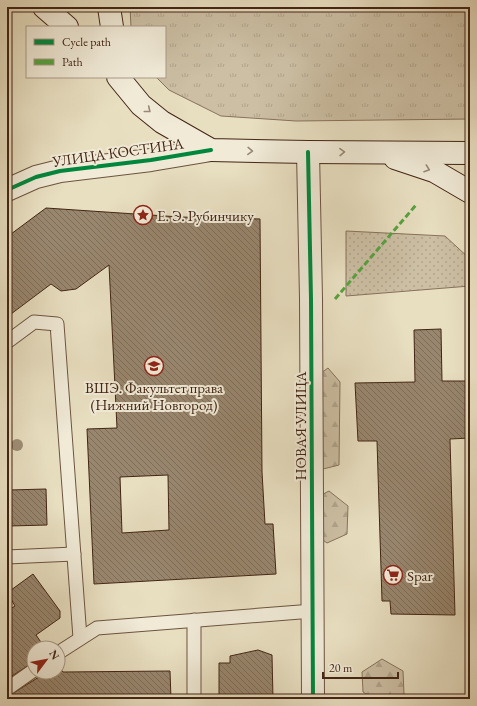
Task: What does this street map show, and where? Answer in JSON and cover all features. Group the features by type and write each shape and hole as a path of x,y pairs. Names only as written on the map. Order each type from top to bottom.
{"street":[{"path":"44,7 66,26"},
{"path":"110,7 112,26"},
{"path":"120,78 141,104 162,122 211,150"},
{"name":"УЛИЦА КОСТИНА","path":"7,190 36,177 60,171 151,160 211,150 470,153"},
{"name":"НОВАЯ УЛИЦА","path":"308,152 314,611 313,699"},
{"path":"377,152 434,171 470,192"}],"lane":[{"path":"7,342 34,322 57,324 80,638"},
{"path":"7,557 74,554"},
{"path":"66,648 97,628 314,611"},
{"path":"194,620 194,699"},
{"path":"7,688 26,675"}],"green space":[{"path":"130,7 470,7 470,119 296,121 221,116 169,90 157,78 166,78 166,26 131,26"},
{"path":"346,231 445,236 470,259 470,286 346,296"},
{"path":"328,368 340,382 339,465 319,470 307,383"},
{"path":"329,491 348,506 347,534 327,543 306,528 306,503"},
{"path":"382,659 403,671 404,694 394,699 378,699 363,692 362,672"}],"building":[{"path":"46,208 180,217 260,219 262,472 265,524 273,524 276,574 94,584 87,429 117,428 109,265 76,289 61,291 51,284 7,317 7,237","holes":["168,475 169,530 122,533 120,477"]},
{"path":"441,329 442,381 470,381 470,438 450,439 455,615 391,614 390,601 382,601 377,441 358,441 355,383 415,382 414,330"},
{"path":"46,489 47,525 9,526 9,490"},
{"path":"33,574 60,611 60,618 36,635 39,640 26,640 26,667 7,679 7,611 15,606 7,593"},
{"path":"258,650 272,655 273,699 219,699 219,663 230,663 230,656"},
{"path":"170,671 171,699 7,699 7,697 34,680 66,680 66,672"}],"marked path":[{"path":"335,299 416,205"}],"cycle path":[{"path":"7,190 36,177 60,171 151,160 211,150"},
{"path":"308,152 311,299 313,699"}],"place":[{"name":"Е. Э. Рубинчику","path":"143,215"},
{"name":"ВШЭ. Факультет права (Нижний Новгород)","path":"154,366"},
{"name":"Spar","path":"393,575"}]}
